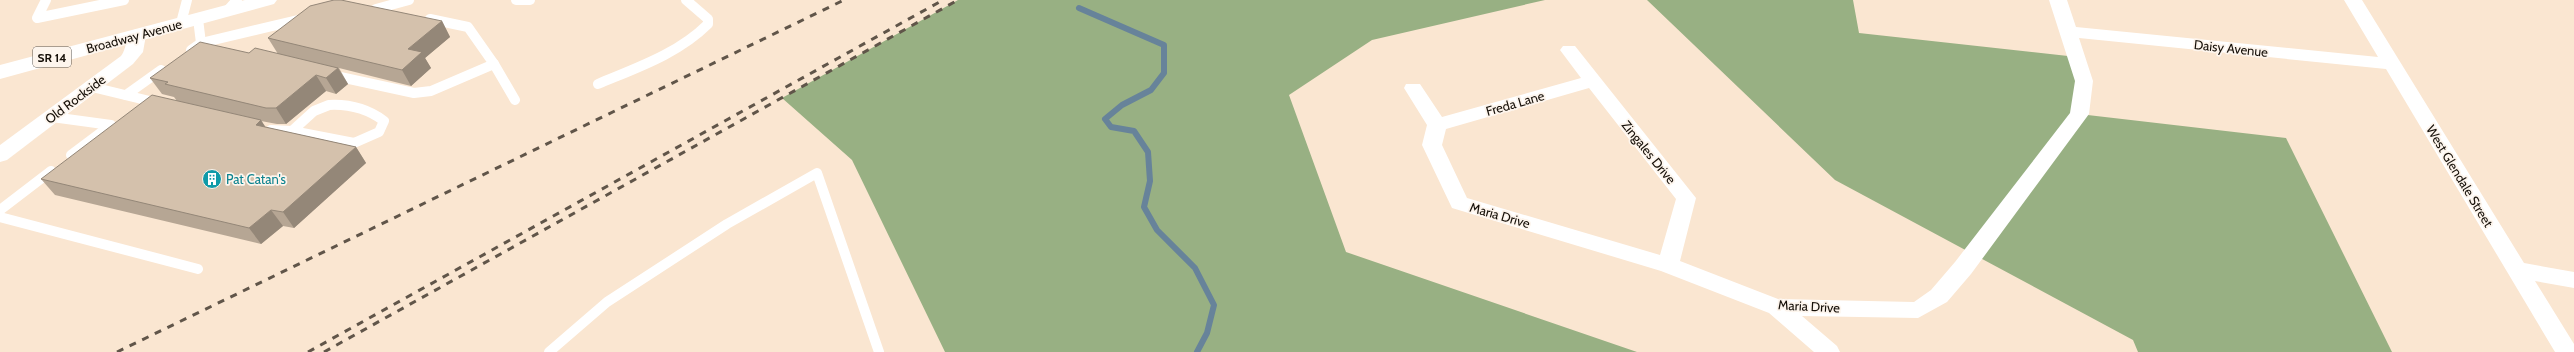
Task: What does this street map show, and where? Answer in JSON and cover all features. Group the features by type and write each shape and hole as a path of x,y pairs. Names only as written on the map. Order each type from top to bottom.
{"main road":[{"name":"Broadway Avenue","path":"0,72 190,21 232,5 267,0"}],"street":[{"name":"Maria Drive","path":"1437,125 1432,144 1459,203 1668,265 1777,307 1918,310 1939,296 1963,268 2079,114 2084,81 2070,32 2058,0"},
{"name":"West Glendale Street","path":"2353,0 2567,352"},
{"name":"Daisy Avenue","path":"2070,32 2393,64"},
{"name":"Old Rockside","path":"0,155 92,87 134,52 137,35"},
{"name":"Zingales Drive","path":"1570,50 1592,82 1686,198 1668,265"},
{"name":"Freda Lane","path":"1437,125 1592,82"},
{"path":"1413,88 1437,125"},
{"path":"2517,270 2574,280"},
{"path":"1777,307 1829,352"}],"lane":[{"path":"46,0 37,18 124,0"},
{"path":"187,0 190,21 201,43"},
{"path":"399,13 372,9 409,0"},
{"path":"516,0 530,0"},
{"path":"598,84 680,46 701,34 708,24 708,19 686,0"},
{"path":"182,56 201,43 314,16"},
{"path":"422,18 468,27 494,64 515,100"},
{"path":"201,43 223,48"},
{"path":"322,72 414,93 431,91 494,64"},
{"path":"126,95 170,65"},
{"path":"92,87 171,106"},
{"path":"261,128 276,131 292,131 354,143 379,132 384,121 375,113 338,105 321,107 292,131"},
{"path":"0,210 111,125 52,117"},
{"path":"549,352 608,302 727,224 818,173 879,352"},
{"path":"0,216 198,269"}],"green space":[{"path":"958,0 1545,0 1372,40 1289,95 1346,252 1637,352 945,352 852,160 782,98"},
{"path":"1647,0 1853,0 1859,33 2077,57 2079,114 2286,138 2392,352 2138,352 2133,340 1835,180"}],"building":[{"path":"334,0 341,0 442,21 408,49 422,52 402,70 268,38 310,6"},
{"path":"200,42 249,53 255,48 338,68 326,78 316,75 276,108 266,108 165,84 168,82 150,78"},
{"name":"Pat Catan's","path":"152,95 261,120 256,125 356,147 283,212 271,210 249,228 41,179"}],"waterway":[{"path":"1079,8 1164,45 1164,73 1151,90 1122,105 1105,119 1111,127 1134,131 1148,152 1150,181 1144,207 1157,230 1195,268 1214,305 1207,333 1197,352"}],"railway":[{"path":"117,352 844,0"},
{"path":"308,352 943,0"},
{"path":"324,352 958,0"}],"place":[{"name":"Pat Catan's","path":"212,179"}]}
